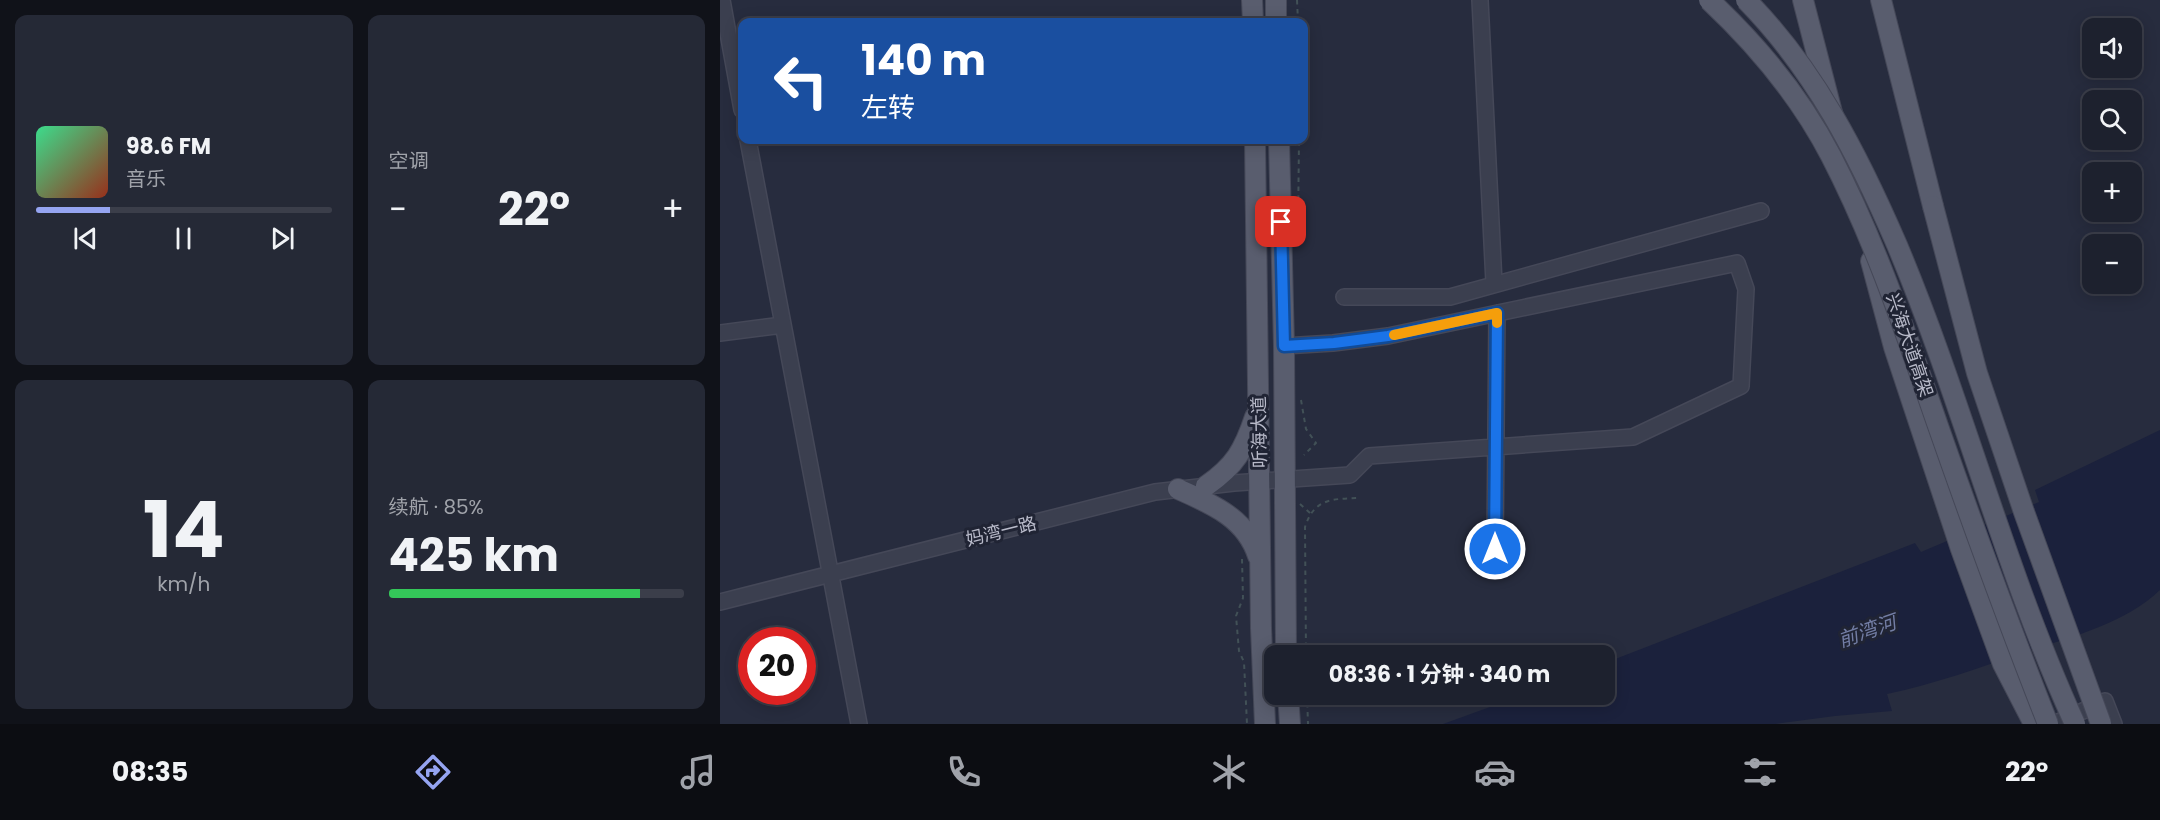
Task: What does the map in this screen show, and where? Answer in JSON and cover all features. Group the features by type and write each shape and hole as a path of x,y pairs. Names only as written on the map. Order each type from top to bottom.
{"main road":[{"path":"1252,0 1253,18"},
{"path":"1276,0 1276,18"},
{"name":"兴海大道高架","path":"1709,0 1751,43 1780,78 1830,155 1855,205 1891,288 2007,621 2048,724"},
{"name":"兴海大道高架","path":"1746,0 1771,26 1822,94 1870,182 1941,358 2031,617 2075,724"},
{"path":"1803,0 1894,347 1961,549 2003,664 2034,724"},
{"path":"1881,0 1977,373 2101,724"},
{"name":"听海大道","path":"1255,144 1260,481 1251,561 1265,724"},
{"name":"听海大道","path":"1279,144 1284,346 1286,645"},
{"path":"1206,486 1231,467 1239,457 1259,406"},
{"path":"1178,489 1231,516 1249,536 1251,561"},
{"path":"1289,705 1290,724"}],"street":[{"path":"722,0 738,88"},
{"path":"1480,0 1494,283"},
{"path":"749,144 859,724"},
{"path":"1344,297 1450,297 1761,211"},
{"name":"妈湾一路","path":"720,602 1135,496 1206,486 1350,475 1370,456 1633,437 1741,386 1746,289 1737,262 1497,313"},
{"path":"1284,346 1388,336 1497,313 1495,549"},
{"path":"720,333 783,325"},
{"path":"2054,724 2105,701 2115,724"}],"path":[{"path":"1297,0 1298,18"},
{"path":"1298,234 1299,144"},
{"path":"1301,397 1306,429 1316,443 1304,456"},
{"path":"1306,645 1305,527 1311,514 1327,500 1357,498"},
{"path":"1298,502 1311,514"},
{"path":"1247,724 1245,663 1239,651 1236,616 1243,598 1251,561"},
{"path":"1307,705 1308,724"}],"water":[{"name":"前湾河","path":"2160,430 2160,590 2130,612 2095,629 1956,675 1887,694 1892,711 1775,724 1443,724 1495,705 1615,705 1615,659 1915,543 1921,552 2039,502 2035,490"}],"slow traffic":[{"path":"1394,335 1497,313 1497,323"}],"route":[{"path":"1281,222 1284,346 1388,336 1497,313 1495,549"}]}
